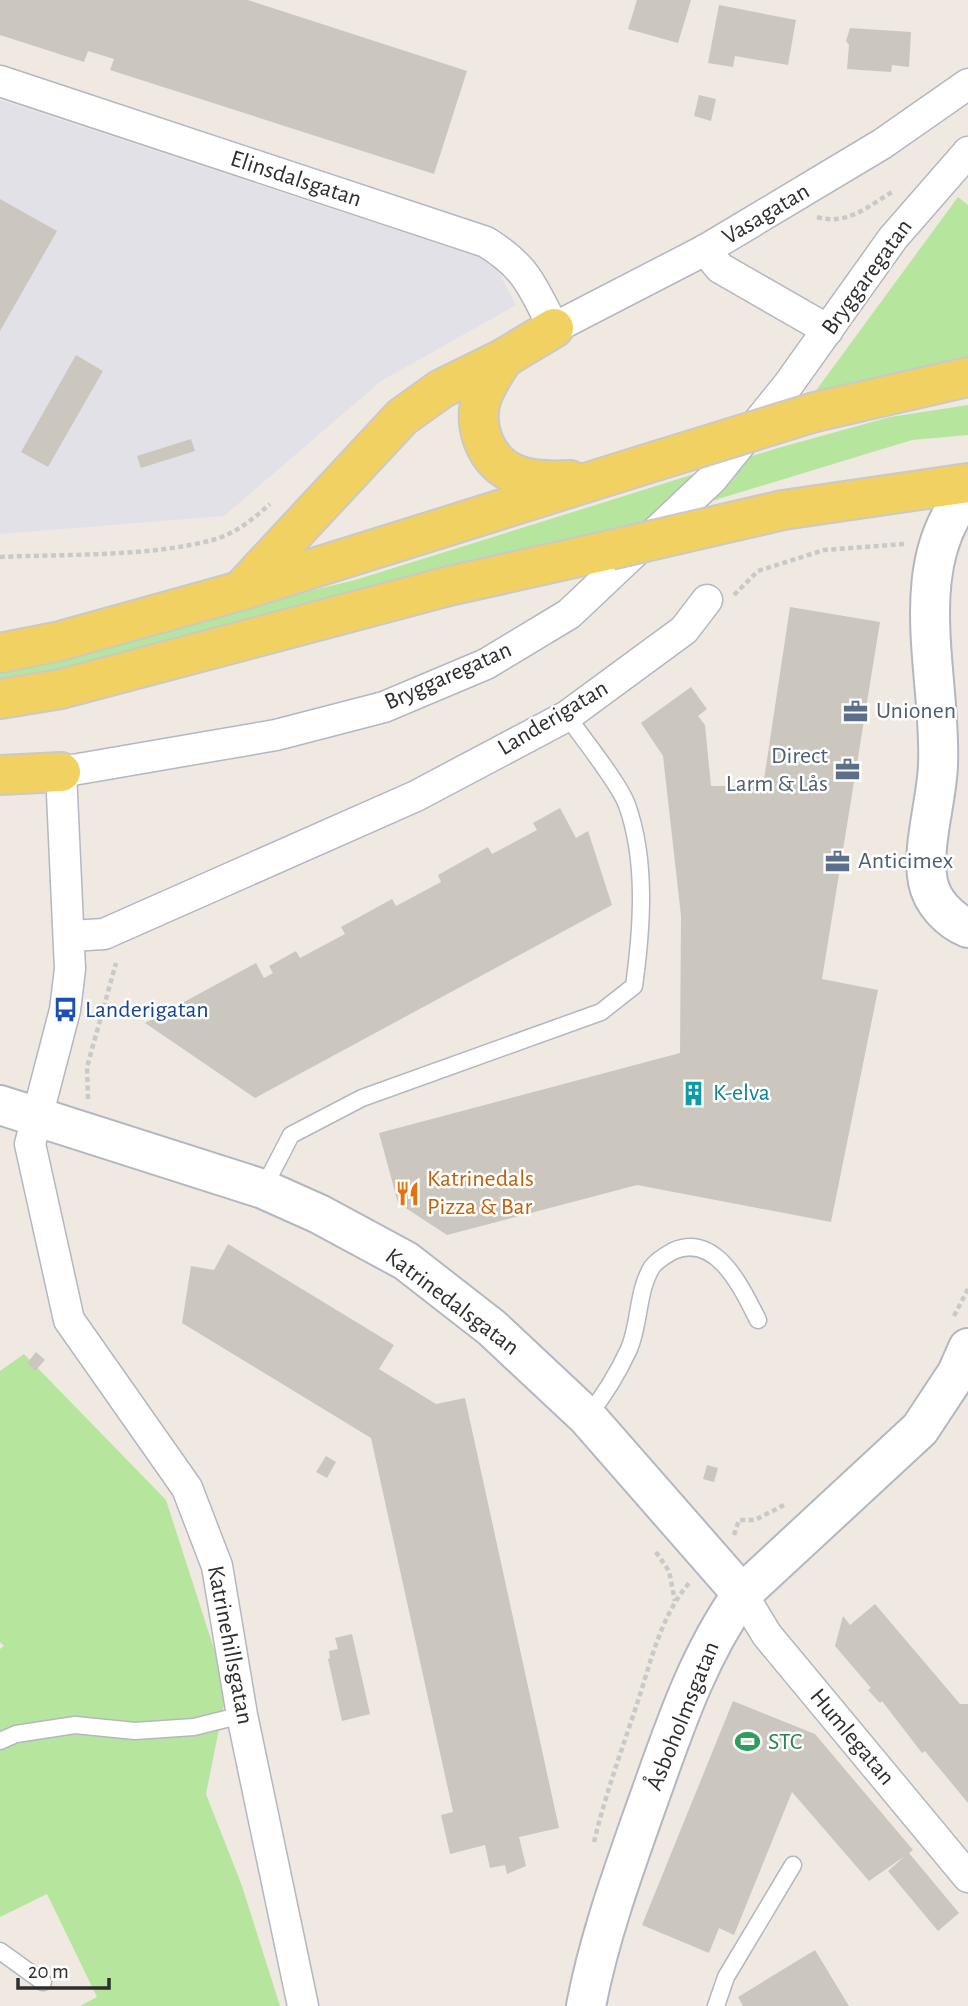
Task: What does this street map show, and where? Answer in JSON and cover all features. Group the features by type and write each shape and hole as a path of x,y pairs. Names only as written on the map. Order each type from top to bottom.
{"main road":[{"path":"240,591 402,417 441,389 503,358 554,328"},
{"path":"503,358 482,396 478,414 481,433 496,464 514,475 534,480 603,477"},
{"path":"0,653 60,641 240,591 815,412 968,377"},
{"path":"0,699 61,689 449,586 783,510 968,483"},
{"path":"0,775 61,772"}],"street":[{"name":"Elinsdalsgatan","path":"0,81 486,242 511,257 533,283 554,328"},
{"name":"Vasagatan","path":"554,328 705,250 882,144 968,84"},
{"name":"Bryggaregatan","path":"61,772 276,735 384,707 486,664 569,614 712,479 788,385 893,238 968,152"},
{"path":"705,250 720,268 828,330"},
{"path":"968,492 956,506 936,550 930,597 938,764 928,881 946,914 968,928"},
{"name":"Landerigatan","path":"71,936 104,934 416,796 566,716 684,630 707,600"},
{"path":"38,1116 65,1010 71,936 61,772"},
{"name":"Katrinedalsgatan","path":"0,1105 262,1189 319,1214 406,1261 492,1328 587,1417 742,1594"},
{"name":"Katrinehillsgatan","path":"38,1116 30,1144 69,1320 187,1488 217,1566 242,1715 303,2006"},
{"name":"Åsboholmsgatan","path":"586,2006 592,1975 619,1885 701,1661 742,1594 920,1429 957,1373 968,1348"},
{"name":"Humlegatan","path":"742,1594 767,1634 968,1877"}],"lane":[{"path":"262,1189 291,1135 362,1098 601,1012 634,986 640,939 639,856 626,803 566,716"},
{"path":"587,1417 599,1402 630,1348 652,1266 665,1255 683,1247 703,1248 736,1278 758,1320"},
{"path":"0,1741 16,1734 75,1725 135,1731 194,1727 242,1715"},
{"path":"716,2006 726,1977 793,1865"},
{"path":"0,1951 43,1982"}],"path":[{"path":"788,199 807,214 825,219 854,216 895,190"},
{"path":"758,571 824,550 912,544"},
{"path":"654,1549 669,1571 675,1601"}],"shaded area":[{"path":"0,100 493,262 516,305 381,381 224,516 0,534"}],"green space":[{"path":"958,197 968,205 968,358 812,396"},
{"path":"968,405 968,435 912,440 459,578 0,684 0,666 355,580 778,448 890,417"},
{"path":"24,1354 166,1500 227,1689 206,1794 242,1886 280,2006 80,2006 97,1997 47,1894 0,1917 0,1649 4,1646 0,1642 0,1371"}],"building":[{"path":"0,0 248,0 467,71 434,174 110,70 114,59 88,51 84,62 0,35"},
{"path":"637,0 691,0 678,43 628,29"},
{"path":"719,5 796,20 788,65 735,56 733,67 708,63"},
{"path":"850,28 911,32 909,67 892,65 891,72 847,69 849,45 846,41"},
{"path":"699,95 716,99 711,121 694,116"},
{"path":"0,199 57,231 0,331"},
{"path":"76,355 103,371 48,467 21,452"},
{"path":"191,439 195,451 141,468 137,456"},
{"name":"K-elva","path":"790,607 880,622 822,979 878,990 831,1222 637,1185 447,1235 398,1203 379,1133 680,1053 681,916 663,756 641,723 691,687 707,709 698,716 705,725 711,786 763,786"},
{"path":"560,808 576,838 588,831 612,905 255,1098 145,1023 256,963 264,978 273,973 269,966 296,951 300,958 345,934 341,927 392,899 396,906 441,882 438,875 488,847 492,854 537,830 533,823"},
{"path":"228,1244 394,1345 379,1369 436,1404 465,1398 559,1828 519,1837 526,1866 507,1874 505,1865 490,1868 485,1845 450,1854 441,1815 453,1812 371,1438 182,1323 191,1266 214,1270"},
{"path":"36,1352 45,1360 35,1371 27,1363"},
{"path":"326,1456 336,1462 327,1478 316,1472"},
{"path":"707,1465 718,1468 714,1482 703,1479"},
{"path":"875,1604 960,1704 968,1704 968,1803 925,1751 922,1753 882,1701 880,1703 868,1690 871,1688 835,1646 843,1616 850,1625"},
{"path":"352,1634 370,1714 342,1721 328,1659 329,1651 338,1649 335,1638"},
{"path":"733,1701 815,1734 913,1850 909,1853 959,1913 938,1931 888,1871 905,1856 869,1881 792,1792 734,1935 719,1928 709,1953 642,1925"},
{"path":"815,1950 849,2006 743,2006 738,1997"}],"place":[{"name":"Unionen","path":"856,711"},
{"name":"Direct Larm & Lås","path":"848,770"},
{"name":"Anticimex","path":"838,861"},
{"name":"Landerigatan","path":"65,1010"},
{"name":"K-elva","path":"693,1093"},
{"name":"Katrinedals Pizza & Bar","path":"407,1193"},
{"name":"STC","path":"748,1742"}]}
